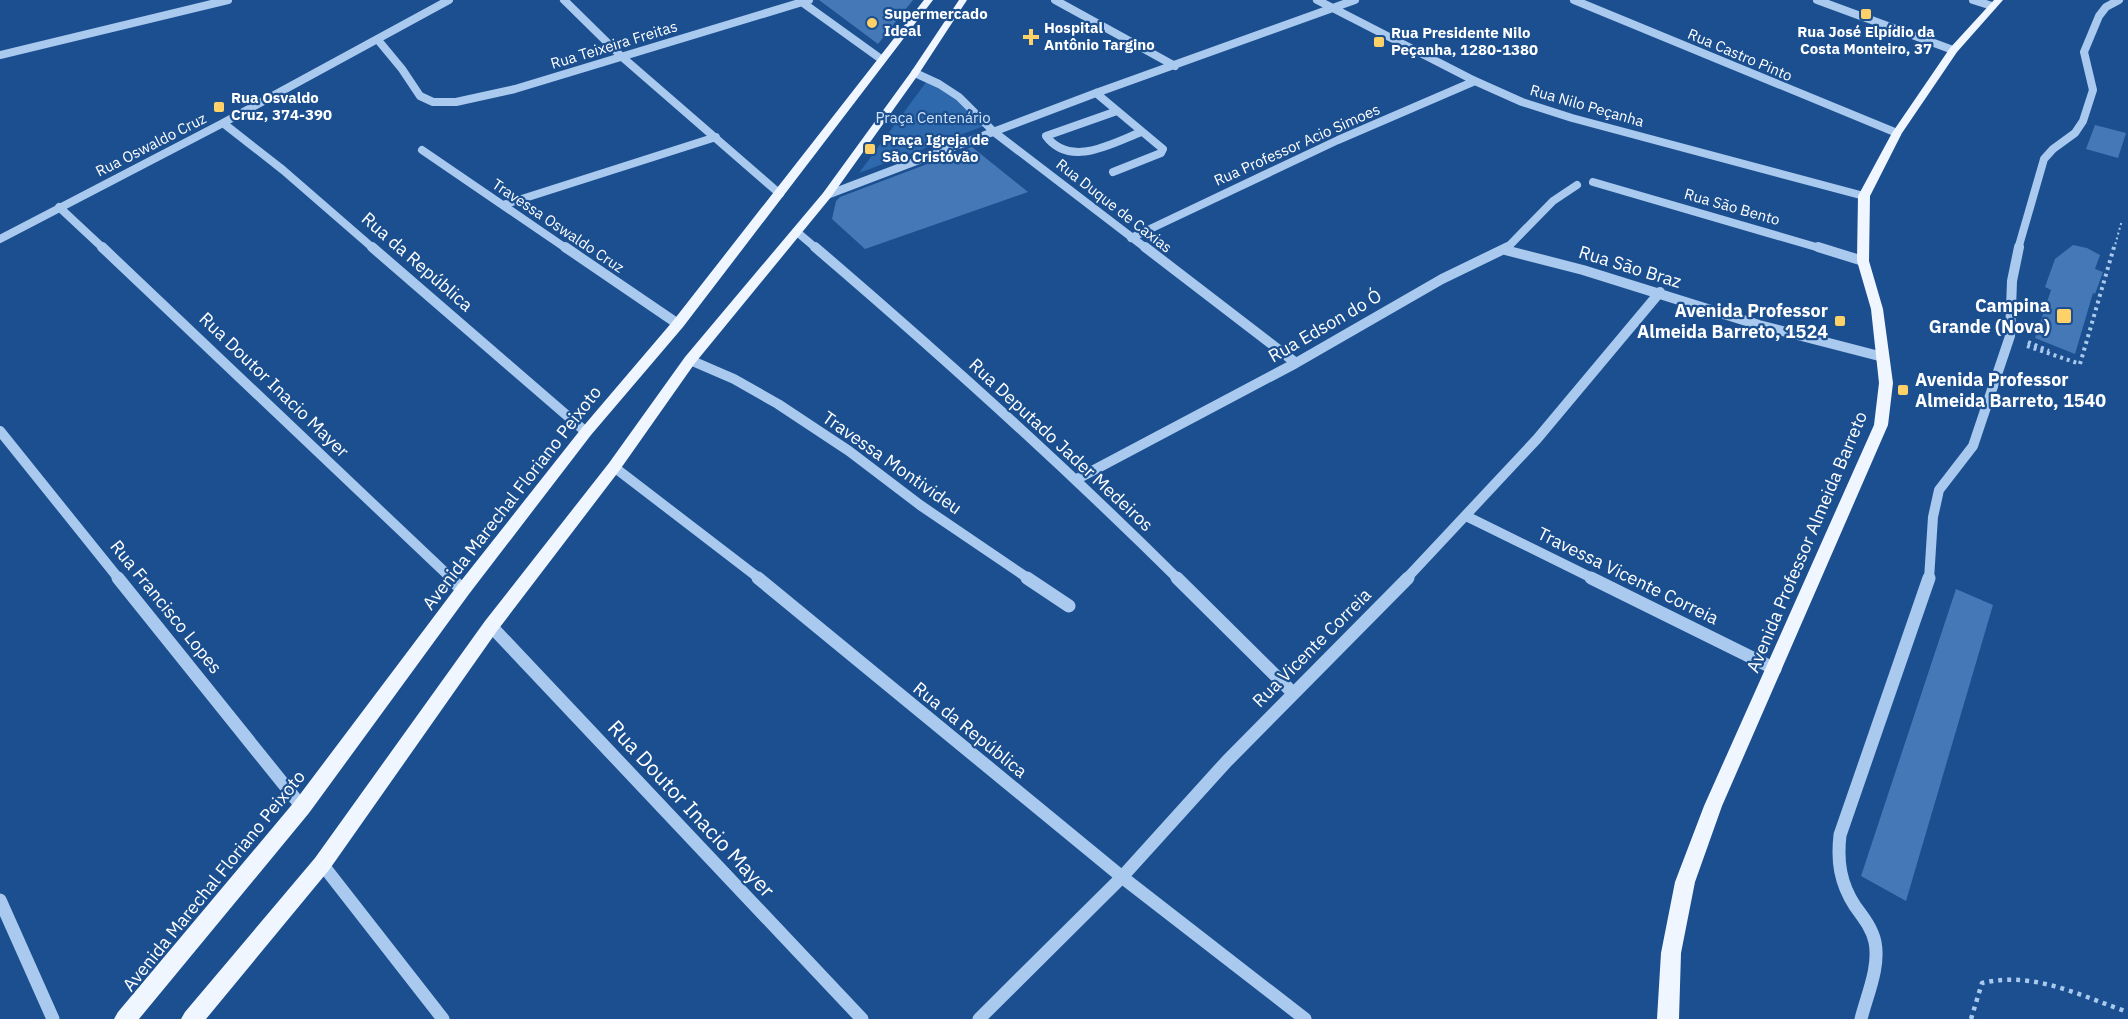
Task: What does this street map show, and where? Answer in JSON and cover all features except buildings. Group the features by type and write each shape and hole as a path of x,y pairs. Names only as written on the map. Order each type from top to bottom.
{"main road":[{"name":"Avenida Marechal Floriano Peixoto","path":"125,1019 302,807 463,590 586,432 678,324 929,0"},
{"path":"192,1019 322,864 491,626 614,467 690,360 827,195 915,73 963,0"},
{"name":"Avenida Professor Almeida Barreto","path":"1668,1019 1671,953 1685,882 1713,806 1881,425 1886,383 1877,309 1863,261 1864,196 1897,133 1953,50 1996,3"}],"street":[{"path":"0,55 228,0"},
{"name":"Rua Oswaldo Cruz","path":"0,239 223,123 378,40 430,8 449,0"},
{"path":"564,0 621,56 780,194"},
{"path":"1055,0 1175,66"},
{"name":"Rua Nilo Peçanha","path":"1317,0 1475,81 1522,102 1572,118 1864,196"},
{"path":"827,195 1096,93 1355,0"},
{"name":"Rua Castro Pinto","path":"1574,0 1897,133"},
{"path":"1817,0 1953,50"},
{"path":"1973,0 1996,3"},
{"path":"1861,1019 1877,953 1874,936 1864,917 1849,897 1841,879 1837,861 1840,835 1930,576 1933,517 1939,490 1973,446 2010,336 2012,281 2016,260 2044,159 2053,149 2075,133 2083,121 2093,90 2084,52 2099,16 2106,7 2119,0"},
{"path":"804,1 881,60"},
{"name":"Rua Teixeira Freitas","path":"378,40 424,99 440,102 467,100 515,89 804,1"},
{"name":"Rua Duque de Caxias","path":"915,73 937,81 970,104 993,132 1296,363"},
{"name":"Rua Professor Acio Simoes","path":"1131,238 1317,149 1475,81"},
{"path":"1096,93 1163,149 1161,153 1113,172"},
{"path":"1117,111 1052,132 1046,136 1047,140 1063,152 1078,154 1142,132"},
{"name":"Rua da República","path":"223,123 283,170 586,432"},
{"path":"503,205 716,137"},
{"name":"Travessa Oswaldo Cruz","path":"422,150 678,324"},
{"name":"Rua São Bento","path":"1593,182 1733,220 1863,261"},
{"name":"Rua Edson do Ó","path":"1077,478 1296,363 1442,279 1505,250 1553,201 1577,185"},
{"name":"Rua Doutor Inacio Mayer","path":"59,207 196,334 463,590"},
{"name":"Rua Deputado Jader Medeiros","path":"797,232 926,342 1077,478 1293,693"},
{"name":"Rua São Braz","path":"1505,250 1660,292 1759,325 1883,357"},
{"name":"Rua Vicente Correia","path":"979,1019 1122,877 1227,761 1377,610 1466,516 1537,439 1660,292"},
{"name":"Travessa Montivideu","path":"690,360 734,379 778,404 849,450 920,505 966,534 1069,606"},
{"name":"Rua Francisco Lopes","path":"0,431 302,807"},
{"name":"Rua da República","path":"614,467 732,556 1122,877 1305,1019"},
{"name":"Travessa Vicente Correia","path":"1466,516 1774,669"},
{"name":"Rua Doutor Inacio Mayer","path":"491,626 862,1019"},
{"path":"322,864 443,1019"},
{"path":"0,900 53,1019"}],"path":[{"path":"2030,345 2080,364 2122,220"},
{"path":"1971,1019 1982,983 2004,978 2037,980 2128,1012"}],"green space":[{"name":"Praça Centenário","path":"927,81 992,123 859,173"}],"place":[{"name":"Rua José Elpídio da Costa Monteiro, 37","path":"1866,14"},
{"name":"Supermercado Ideal","path":"872,23"},
{"name":"Hospital Antônio Targino","path":"1031,37"},
{"name":"Rua Presidente Nilo Peçanha, 1280-1380","path":"1379,42"},
{"name":"Rua Osvaldo Cruz, 374-390","path":"219,107"},
{"name":"Praça Igreja de São Cristóvão","path":"870,149"},
{"name":"Campina Grande (Nova)","path":"2064,316"},
{"name":"Avenida Professor Almeida Barreto, 1524","path":"1840,321"},
{"name":"Avenida Professor Almeida Barreto, 1540","path":"1903,390"}]}
